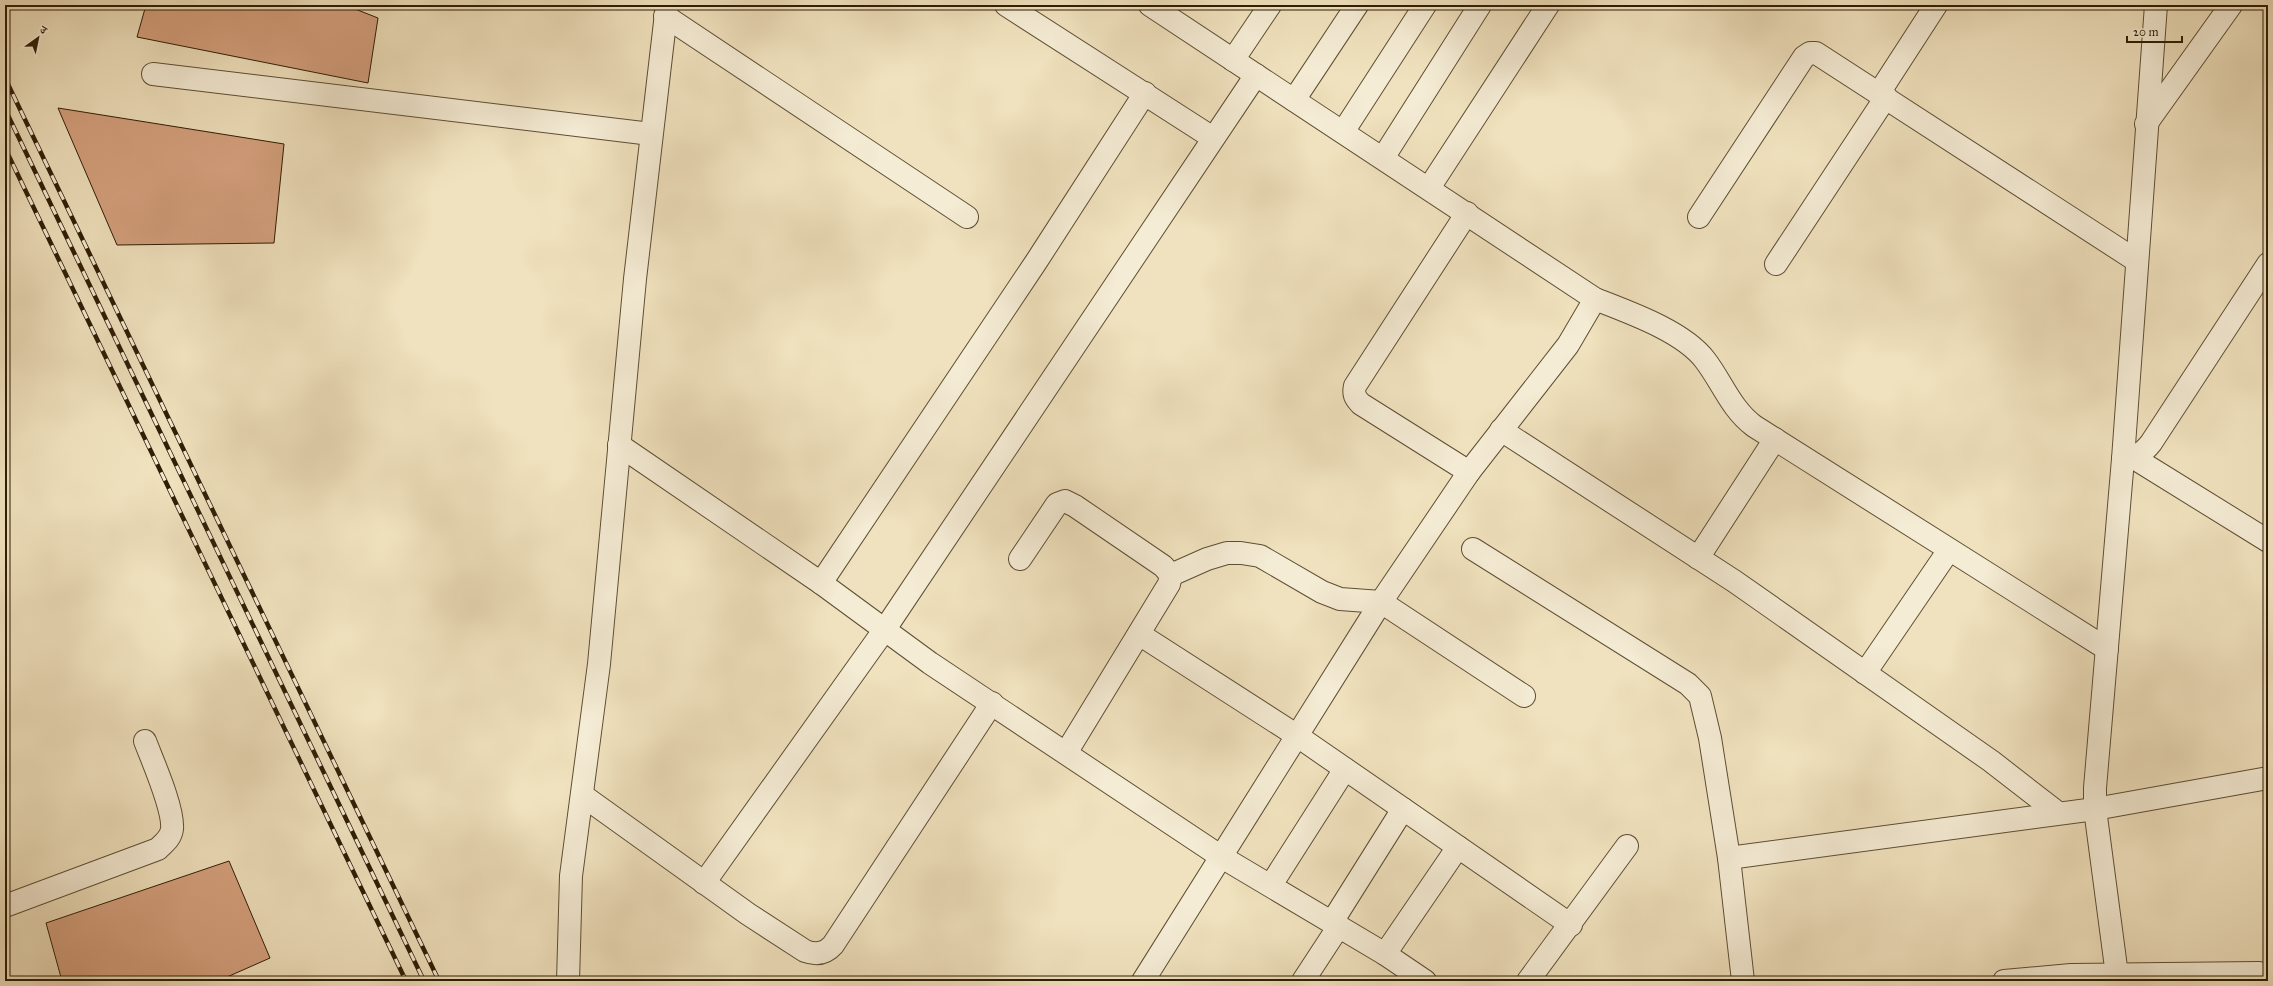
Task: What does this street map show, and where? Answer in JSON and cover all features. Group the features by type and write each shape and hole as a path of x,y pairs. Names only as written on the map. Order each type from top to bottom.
{"street":[{"path":"1233,60 1270,5"},
{"path":"1294,100 1357,5"},
{"path":"1343,132 1424,5"},
{"path":"1383,158 1480,5"},
{"path":"1430,188 1548,5"},
{"path":"1776,264 1882,95 1936,5"},
{"path":"2117,975 2095,809 2107,649 2129,458 2137,261 2156,5"},
{"path":"2146,124 2231,5"},
{"path":"1020,9 1145,94 1213,138"},
{"path":"1164,9 1233,60 1430,188 1595,299 1660,328 1693,348 1712,370 1743,417 1775,439 2107,649"},
{"path":"568,981 571,876 599,664 635,278 666,10 967,217"},
{"path":"1699,217 1804,57 1810,53 1823,55 2137,261"},
{"path":"153,74 651,134"},
{"path":"704,883 885,629 1256,75"},
{"path":"821,582 1036,262 1145,94"},
{"path":"1467,213 1355,386 1354,392 1355,398 1361,404 1469,472"},
{"path":"2129,458 2144,452 2151,443 2268,264"},
{"path":"1143,981 1380,602 1469,472 1565,350 1595,299"},
{"path":"1501,430 1698,558 1866,673 2008,774 2058,813"},
{"path":"1698,558 1775,439"},
{"path":"619,445 821,582 930,663 1220,856 1385,954 1424,981"},
{"path":"2129,458 2268,541"},
{"path":"1020,559 1057,504 1065,501 1075,506 1163,566 1171,575"},
{"path":"1473,549 1696,690 1700,696 1707,718 1729,858 1743,981"},
{"path":"1866,673 1950,550"},
{"path":"1171,575 1207,559 1227,554 1240,553 1260,556 1322,592 1340,599 1380,602 1524,696"},
{"path":"1066,753 1169,584 1171,575"},
{"path":"1139,634 1296,735 1571,925"},
{"path":"582,795 704,883 805,951 813,954 828,950 992,703"},
{"path":"5,906 158,849 167,841 172,830 171,815 145,741"},
{"path":"1271,885 1345,769"},
{"path":"1729,858 2095,809 2268,778"},
{"path":"1303,981 1403,809"},
{"path":"1528,981 1571,925 1627,846"},
{"path":"1385,954 1458,847"},
{"path":"2016,980 2071,975 2117,975 2165,978 2259,973 2268,978"}],"building":[{"path":"146,5 345,5 378,18 368,83 137,37"},
{"path":"58,108 284,144 274,243 117,245"},
{"path":"229,861 270,958 218,981 62,981 46,923"}],"railway":[{"path":"5,78 439,981"},
{"path":"5,109 424,981"},
{"path":"5,148 406,981"}]}
